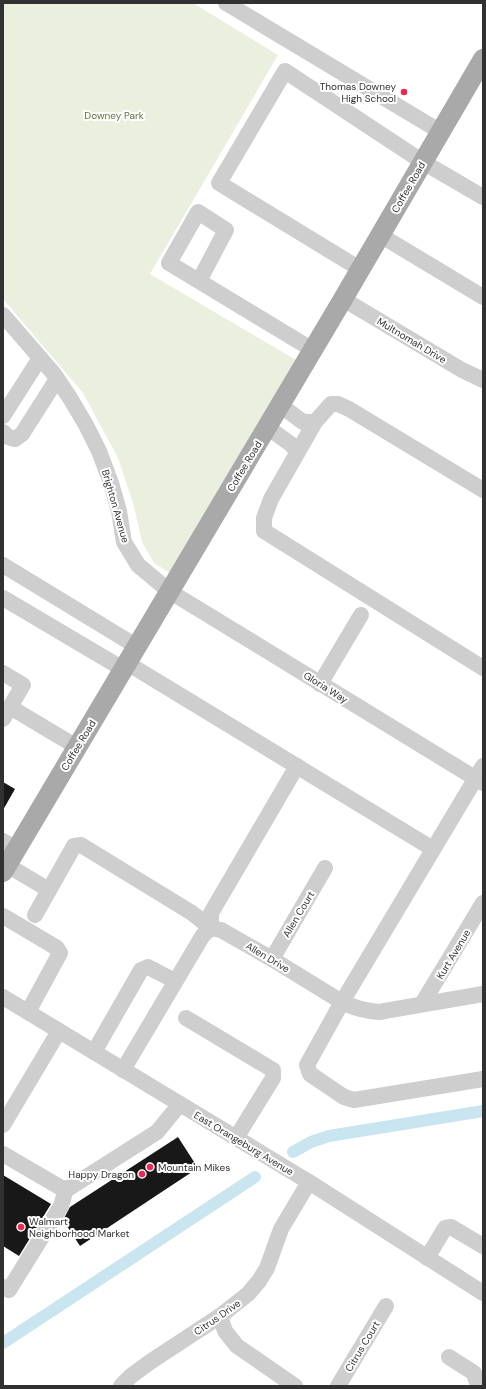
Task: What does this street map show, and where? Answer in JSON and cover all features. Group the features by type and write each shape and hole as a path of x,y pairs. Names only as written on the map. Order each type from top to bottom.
{"main road":[{"name":"Coffee Road","path":"7,857 77,747 313,350 483,59"}],"street":[{"path":"226,3 441,132"},
{"path":"360,269 219,184 284,71 423,162 483,197"},
{"path":"380,235 483,297"},
{"path":"199,281 313,350"},
{"name":"Multnomah Drive","path":"343,299 462,370 483,380"},
{"name":"Brighton Avenue","path":"3,315 57,379 70,398 86,425 113,490 124,542 138,565 169,591"},
{"path":"3,416 40,358"},
{"path":"3,432 8,437 15,439 22,434 57,379"},
{"path":"483,490 356,413 338,404 331,404 315,422 297,452 271,499 264,518 264,531 483,668"},
{"path":"280,405 303,422 315,422"},
{"path":"267,427 292,445 297,452"},
{"path":"3,565 128,659 297,766 433,849"},
{"name":"Gloria Way","path":"169,591 320,684 480,776"},
{"path":"3,598 128,659"},
{"path":"320,684 361,615"},
{"path":"3,673 23,685 6,713 77,747"},
{"path":"124,1070 203,935 211,928 211,913 297,766"},
{"path":"480,776 433,849 342,1002 307,1065 310,1074 344,1097 354,1100 483,1079"},
{"name":"Allen Drive","path":"49,890 74,846 81,845 192,913 211,928 221,930 352,1008 380,1012 483,994"},
{"path":"7,857 49,890 35,915"},
{"name":"Allen Court","path":"272,959 326,868"},
{"name":"Kurt Avenue","path":"422,1004 483,903"},
{"path":"3,916 57,948 60,953 28,1012"},
{"path":"94,1052 142,970 148,967 175,981"},
{"name":"East Orangeburg Avenue","path":"3,997 309,1182 483,1293"},
{"path":"186,1018 273,1070 273,1078 236,1138"},
{"path":"3,1125 59,1031"},
{"path":"3,1154 63,1189 66,1189 157,1132 180,1104"},
{"name":"Citrus Drive","path":"121,1386 131,1376 150,1362 220,1316 244,1298 259,1281 267,1268 281,1229 309,1182"},
{"path":"3,1287 9,1290 61,1206 66,1189"},
{"path":"427,1258 445,1228 451,1227 483,1246"},
{"name":"Citrus Court","path":"338,1386 386,1306"},
{"path":"220,1316 225,1331 237,1346 294,1386"},
{"path":"449,1357 474,1373 477,1384"}],"green space":[{"name":"Downey Park","path":"3,3 193,3 278,55 150,274 296,360 170,573 154,563 142,542 134,506 118,458 83,393 3,299"}],"building":[{"path":"3,782 15,789 3,810"},
{"path":"178,1137 198,1168 80,1246 63,1220 70,1207"},
{"name":"Walmart Neighborhood Market","path":"3,1175 51,1204 19,1256 3,1246"}],"waterway":[{"path":"293,1152 311,1142 329,1136 483,1111"},
{"path":"3,1343 255,1177"}],"place":[{"name":"Thomas Downey High School","path":"404,92"},
{"name":"Mountain Mikes","path":"150,1167"},
{"name":"Happy Dragon","path":"142,1174"},
{"name":"Walmart Neighborhood Market","path":"21,1227"}]}
